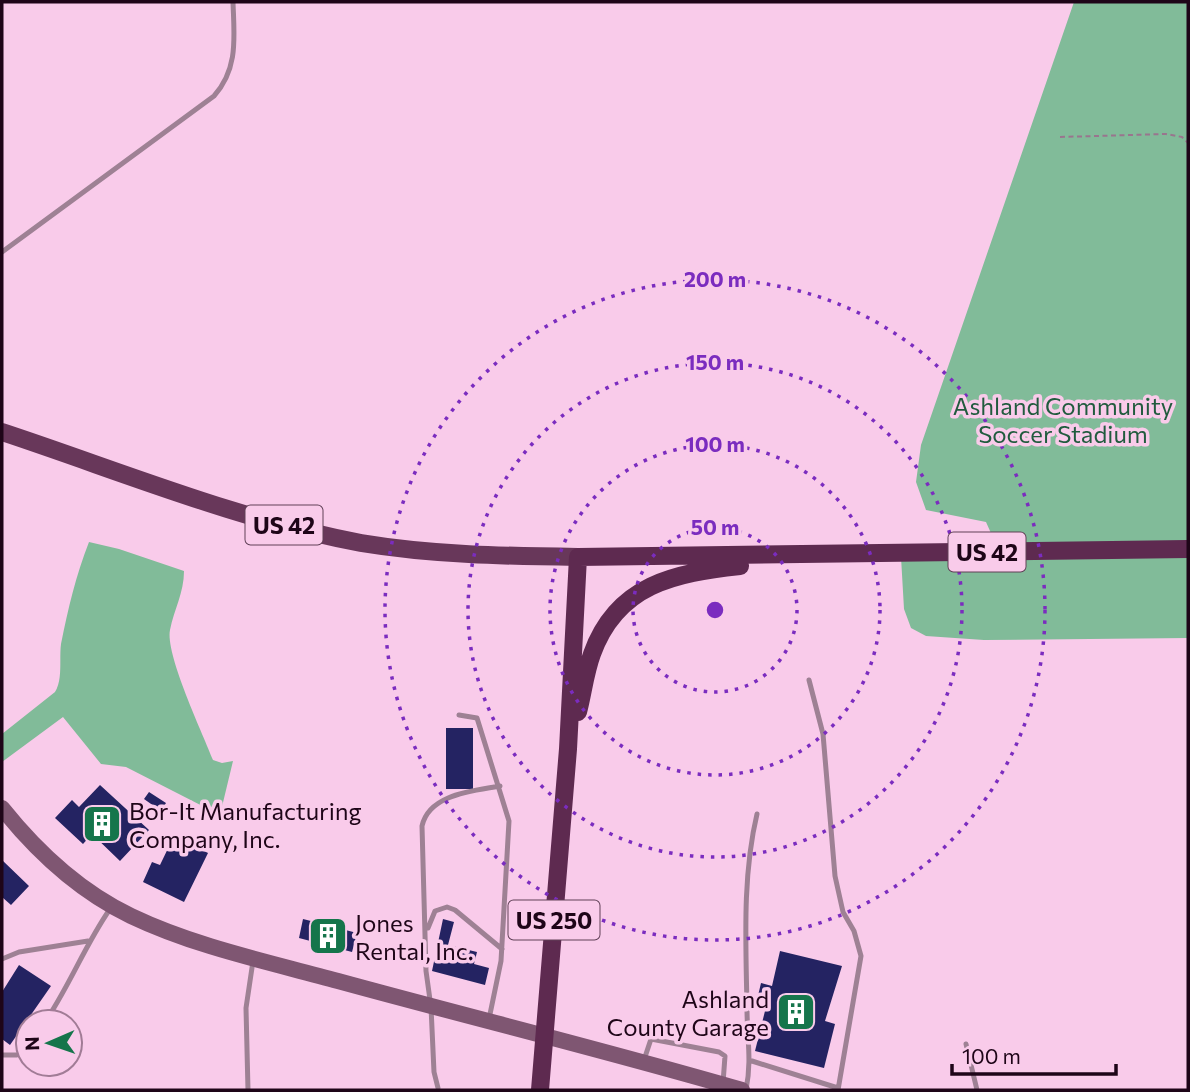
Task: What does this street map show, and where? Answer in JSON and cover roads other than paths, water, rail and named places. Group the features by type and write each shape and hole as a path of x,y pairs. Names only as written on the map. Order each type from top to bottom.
{"highway":[{"name":"US 42","path":"578,557 1188,549"},
{"name":"US 250","path":"568,749 593,652 601,634 629,600 645,587 688,571 763,564 786,556"},
{"name":"US 250","path":"540,1090 568,749 578,557"}],"main road":[{"name":"US 42","path":"2,432 256,517 320,534 433,552 578,557"},
{"path":"2,808 52,863 112,906 180,935 431,1007 545,1035 744,1090"}],"lane":[{"path":"2,252 214,96 226,82 233,62 233,2"},
{"path":"752,1061 838,1089 861,956 854,931 843,912 835,876 823,734 809,680"},
{"path":"459,715 477,718 509,821 502,949 488,1022"},
{"path":"438,1088 432,1052 431,1007 426,971 424,819 430,808 441,802 500,786"},
{"path":"744,1090 752,1061 747,1024 747,895 757,814"},
{"path":"55,1008 88,941 112,906"},
{"path":"426,934 435,911 447,907 466,916 502,949"},
{"path":"2,959 19,952 88,941"},
{"path":"248,1090 247,1000 253,958"},
{"path":"643,1063 651,1039 711,1050 725,1056 723,1084"},
{"path":"966,1044 977,1090"}],"place":[{"name":"Bor-It Manufacturing Company, Inc.","path":"102,824"},
{"name":"Jones Rental, Inc.","path":"328,936"},
{"name":"Ashland County Garage","path":"796,1012"}],"park label":[{"name":"Ashland Community Soccer Stadium","path":"1063,419"}]}
